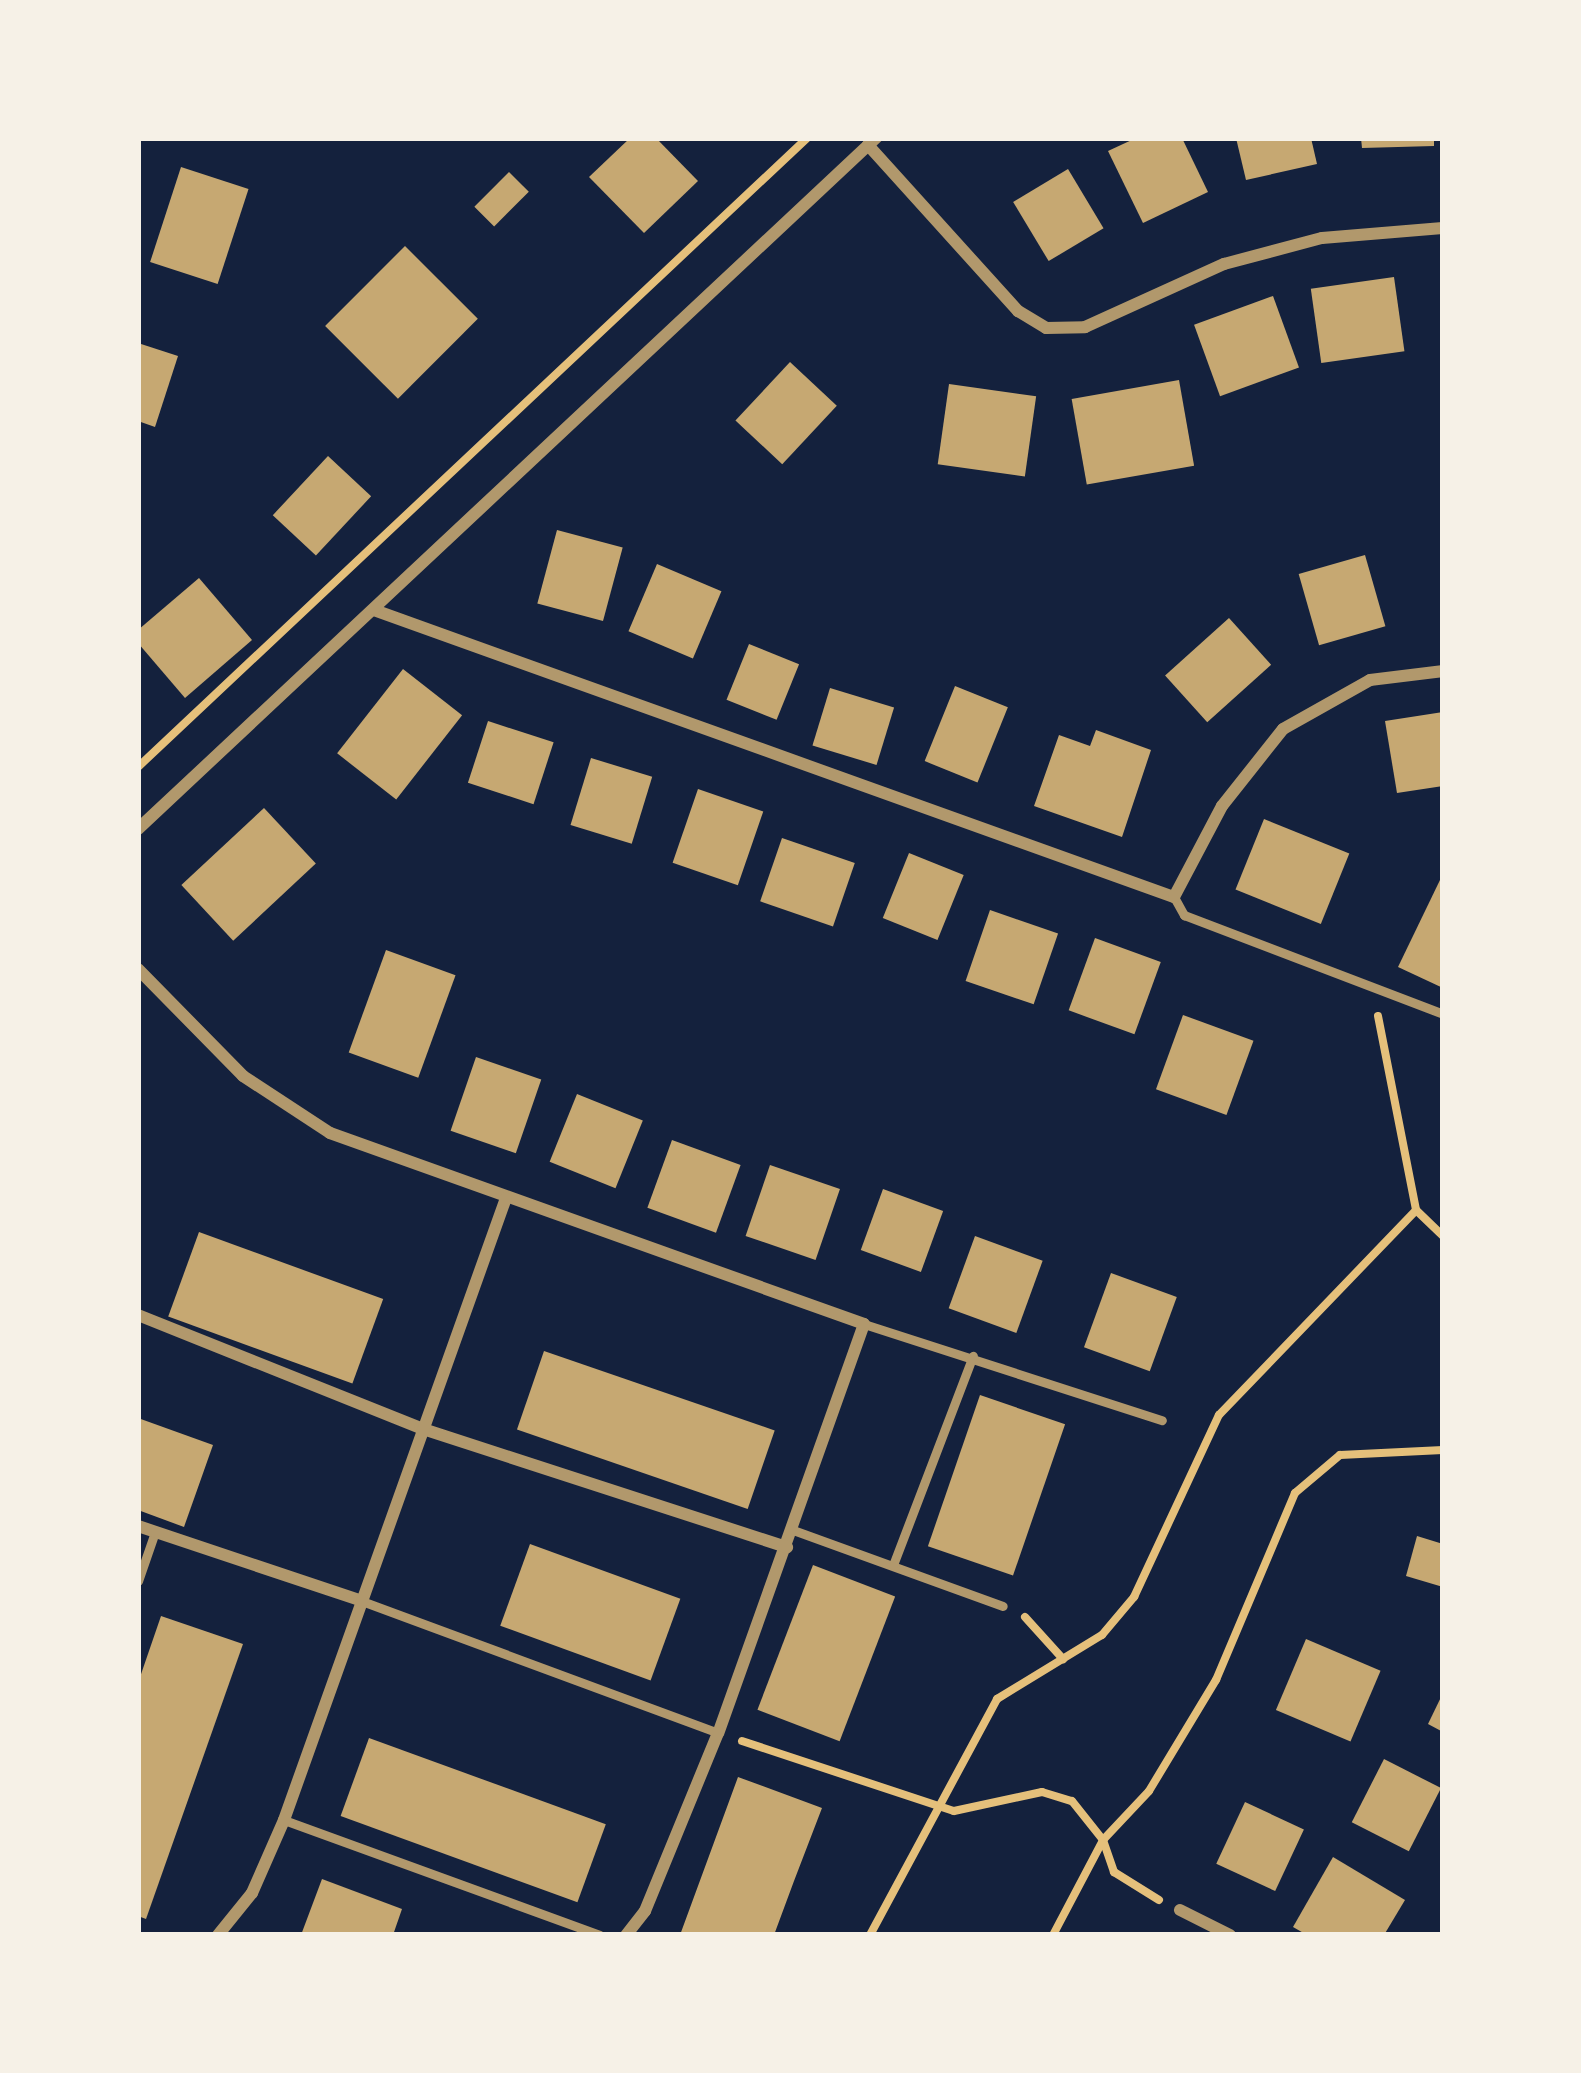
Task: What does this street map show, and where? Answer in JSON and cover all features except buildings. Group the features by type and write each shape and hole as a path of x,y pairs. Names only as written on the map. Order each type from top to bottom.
{"street":[{"path":"138,829 872,142 1018,311 1046,328 1085,326 1224,264 1322,238 1443,228"},
{"path":"374,610 1174,897 1222,806 1283,729 1370,680 1443,670"},
{"path":"138,969 285,1108 381,1155 864,1324 718,1732 645,1911 626,1935"},
{"path":"218,1935 252,1893 284,1820 358,1600 506,1198"},
{"path":"138,1315 420,1428 788,1547"},
{"path":"138,1526 358,1600"},
{"path":"1180,1910 1229,1935"}],"lane":[{"path":"1174,897 1184,915 1443,1014"},
{"path":"864,1324 1162,1420"},
{"path":"893,1565 973,1356"},
{"path":"794,1529 1003,1606"},
{"path":"138,1580 155,1532"},
{"path":"358,1600 718,1732"},
{"path":"284,1820 600,1935"}],"path":[{"path":"138,767 807,138"},
{"path":"1370,986 1399,1093 1416,1210 1443,1236"},
{"path":"871,1935 997,1699 1102,1635 1134,1597 1219,1415 1416,1210"},
{"path":"1053,1935 1103,1840 1149,1790 1216,1680 1295,1493 1340,1455 1443,1450"},
{"path":"1003,1606 1037,1623 1063,1659"},
{"path":"718,1732 939,1807 974,1811 1042,1792 1072,1801 1103,1840 1126,1884 1180,1910"}]}
